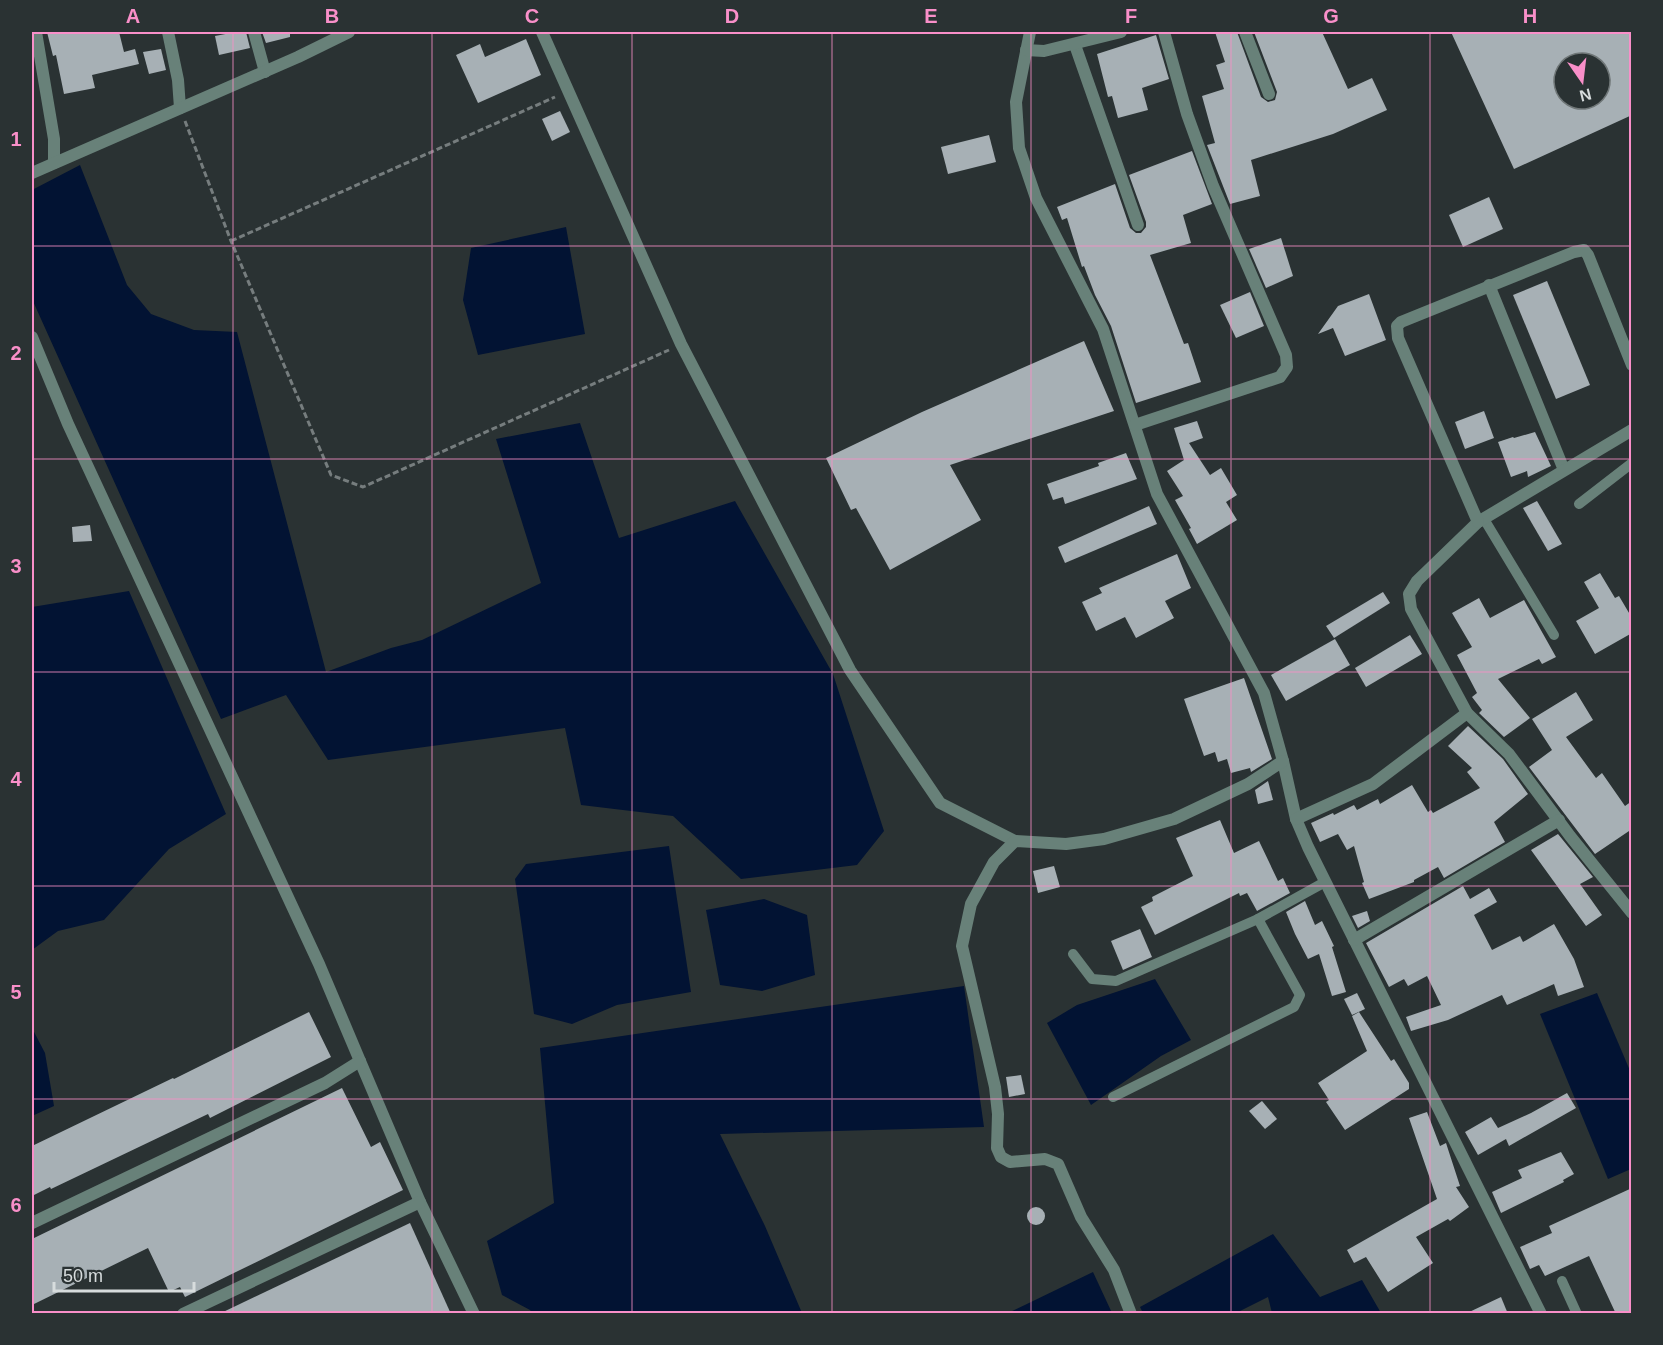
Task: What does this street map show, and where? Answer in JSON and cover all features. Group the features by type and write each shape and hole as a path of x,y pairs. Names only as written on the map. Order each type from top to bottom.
{"street":[{"path":"36,32 54,139 54,163"},
{"path":"168,32 178,80 180,108"},
{"path":"255,32 265,72"},
{"path":"32,173 265,72 346,32"},
{"path":"542,32 681,344 850,670 940,803 1015,841 1066,844 1104,839 1174,819 1248,784 1283,761"},
{"path":"1030,32 1016,102 1019,148 1036,198 1103,329 1157,494 1264,693 1296,819 1325,882 1541,1314"},
{"path":"1026,50 1044,51 1121,32"},
{"path":"1135,425 1280,377 1287,367 1286,356 1221,204 1187,114 1164,32"},
{"path":"1245,32 1269,94"},
{"path":"1075,45 1138,225"},
{"path":"1481,520 1398,338 1397,326 1401,322 1489,285 1584,250 1632,365"},
{"path":"1489,285 1564,470"},
{"path":"32,337 68,424 320,964 420,1202 474,1314"},
{"path":"1632,430 1481,520 1417,581 1409,594 1411,609 1467,713 1509,754 1632,913"},
{"path":"1296,819 1373,784 1467,713"},
{"path":"1354,940 1559,820"},
{"path":"1015,841 994,862 971,904 962,946 994,1087 998,1114 997,1148 1001,1157 1010,1162 1045,1159 1058,1164 1081,1217 1114,1270 1131,1314"},
{"path":"32,1223 325,1083 360,1061"},
{"path":"183,1314 420,1202"}],"lane":[{"path":"1579,504 1632,463"},
{"path":"1481,520 1554,635"},
{"path":"1073,954 1092,979 1116,981 1258,919 1325,882"},
{"path":"1113,1096 1294,1007 1300,995 1258,919"},
{"path":"1562,1281 1577,1314"}],"path":[{"path":"231,241 568,92"},
{"path":"180,108 231,241 331,475 363,487 681,344"}],"water":[{"path":"80,165 127,285 151,314 194,330 237,332 326,672 391,648 422,640 541,583 496,439 580,423 619,538 735,501 833,674 884,831 857,865 741,879 673,816 581,805 565,728 328,760 286,695 221,719 32,299 32,190"},
{"path":"566,227 585,334 478,355 463,300 471,248"},
{"path":"129,591 226,814 169,849 104,920 58,931 32,950 32,607"},
{"path":"669,846 691,992 617,1005 572,1024 534,1014 515,879 526,864"},
{"path":"764,899 807,915 815,975 762,991 720,985 706,910"},
{"path":"1155,979 1191,1040 1161,1056 1091,1105 1047,1023 1077,1005"},
{"path":"964,986 984,1127 720,1134 765,1226 802,1313 532,1313 502,1295 487,1241 554,1203 540,1048"},
{"path":"1597,993 1631,1073 1631,1169 1608,1179 1540,1014"},
{"path":"32,1028 45,1053 54,1106 32,1116"},
{"path":"1273,1234 1320,1297 1362,1280 1381,1313 1272,1313 1268,1297 1236,1313 1143,1313 1140,1307"},
{"path":"1093,1272 1112,1313 1008,1313"}],"building":[{"path":"47,32 119,32 124,52 135,49 139,64 92,75 95,88 64,94 56,55 53,56"},
{"path":"246,32 250,48 219,55 215,36"},
{"path":"262,32 290,32 290,37 266,43"},
{"path":"1215,32 1237,32 1261,97 1268,102 1275,100 1277,92 1254,32 1322,32 1348,89 1372,78 1387,110 1333,134 1251,160 1260,196 1230,204 1207,145 1215,143 1202,96 1224,89 1216,65 1225,62"},
{"path":"1451,32 1632,32 1632,115 1514,169"},
{"path":"1156,35 1169,79 1142,88 1148,110 1118,118 1112,96 1108,97 1097,54"},
{"path":"526,39 541,75 478,103 456,55 480,44 485,57"},
{"path":"161,49 166,70 149,74 143,52"},
{"path":"560,111 570,132 552,141 542,119"},
{"path":"989,135 996,162 948,174 941,147"},
{"path":"1192,151 1212,204 1183,215 1191,243 1150,255 1184,344 1188,343 1201,382 1136,403 1111,326 1095,295 1084,266 1082,267 1067,218 1062,220 1057,207 1115,184 1130,228 1136,233 1141,233 1146,227 1146,222 1129,175"},
{"path":"1489,197 1503,229 1463,247 1449,215"},
{"path":"1281,238 1293,276 1266,288 1249,249"},
{"path":"1547,281 1590,385 1556,399 1513,295"},
{"path":"1250,292 1264,326 1236,338 1220,305"},
{"path":"1369,294 1386,340 1345,356 1333,328 1318,334 1338,306"},
{"path":"1084,341 1114,411 950,465 981,520 890,570 856,508 851,510 826,458 922,412"},
{"path":"1484,411 1494,438 1465,449 1455,422"},
{"path":"1197,421 1203,438 1189,443 1210,475 1221,468 1237,495 1226,502 1237,520 1197,544 1175,500 1183,496 1167,471 1184,460 1174,428"},
{"path":"1535,432 1551,466 1528,477 1527,471 1511,477 1498,442"},
{"path":"1126,453 1137,479 1065,504 1063,497 1053,500 1047,484 1099,466 1098,463"},
{"path":"1537,501 1562,544 1548,551 1523,508"},
{"path":"1149,506 1157,524 1065,563 1058,547"},
{"path":"90,525 92,541 73,542 72,527"},
{"path":"1177,554 1191,588 1165,601 1174,618 1136,638 1125,617 1096,631 1082,602 1102,593 1099,588"},
{"path":"1600,573 1615,598 1619,596 1632,618 1632,633 1595,654 1576,621 1599,608 1584,582"},
{"path":"1383,592 1390,603 1334,638 1326,626"},
{"path":"1479,598 1490,618 1524,600 1556,657 1542,664 1539,659 1498,679 1530,718 1504,737 1479,713 1482,710 1472,697 1477,693 1457,655 1472,647 1452,613"},
{"path":"1410,635 1422,654 1366,687 1355,668"},
{"path":"1335,639 1350,665 1286,701 1271,675"},
{"path":"1244,678 1272,759 1251,772 1250,768 1231,773 1227,759 1218,762 1215,752 1204,756 1184,699"},
{"path":"1576,692 1593,720 1566,737 1596,778 1602,773 1625,806 1632,801 1632,829 1595,854 1529,767 1552,750 1532,719"},
{"path":"1468,726 1503,759 1528,794 1494,822 1505,842 1444,878 1438,867 1414,882 1369,899 1362,883 1364,882 1354,846 1347,850 1338,834 1320,842 1311,823 1354,805 1357,810 1378,799 1380,804 1412,785 1428,812 1431,810 1433,813 1480,788 1467,772 1472,768 1448,746"},
{"path":"1268,781 1273,800 1258,804 1255,790"},
{"path":"1220,820 1234,853 1259,841 1278,881 1283,878 1290,893 1257,911 1247,893 1240,896 1239,893 1155,935 1141,907 1153,901 1152,897 1193,876 1176,838"},
{"path":"1558,834 1593,877 1580,884 1602,915 1586,926 1531,850"},
{"path":"1054,866 1060,887 1038,893 1033,871"},
{"path":"1463,886 1470,899 1489,888 1497,902 1474,915 1492,950 1520,936 1523,942 1554,924 1574,959 1584,987 1558,996 1554,984 1507,1005 1502,995 1448,1020 1411,1031 1406,1017 1441,1005 1427,976 1408,986 1404,979 1389,987 1366,943"},
{"path":"1305,901 1315,925 1322,921 1334,946 1332,947 1346,992 1332,996 1319,954 1308,959 1295,934 1286,912"},
{"path":"1367,911 1370,921 1358,928 1352,916"},
{"path":"1140,929 1152,957 1123,970 1111,941"},
{"path":"1357,993 1365,1009 1352,1015 1344,999"},
{"path":"309,1012 331,1057 210,1118 208,1114 32,1196 32,1146"},
{"path":"1359,1012 1391,1061 1394,1059 1409,1083 1409,1089 1345,1130 1326,1102 1329,1100 1318,1083 1367,1051 1352,1016"},
{"path":"1021,1075 1025,1094 1009,1097 1006,1077"},
{"path":"342,1088 371,1147 380,1142 403,1190 185,1297 180,1287 169,1292 148,1248 32,1305 32,1239"},
{"path":"1567,1093 1576,1108 1509,1146 1506,1139 1478,1155 1465,1132 1491,1117 1498,1128"},
{"path":"1262,1101 1277,1119 1265,1129 1249,1111"},
{"path":"1427,1112 1440,1146 1446,1143 1460,1186 1456,1187 1469,1207 1450,1221 1448,1219 1416,1237 1433,1263 1388,1292 1366,1257 1354,1263 1347,1250 1437,1199 1409,1118"},
{"path":"1561,1152 1574,1174 1563,1180 1564,1182 1501,1213 1492,1192 1522,1178 1518,1170"},
{"path":"1632,1188 1632,1314 1616,1314 1589,1256 1545,1276 1539,1265 1530,1269 1520,1247 1552,1233 1549,1226"},
{"path":"1036,1207 1042,1210 1045,1216 1042,1222 1036,1225 1030,1222 1027,1216 1030,1210"},
{"path":"410,1223 451,1314 219,1314"},
{"path":"1501,1297 1508,1314 1465,1314"}]}
